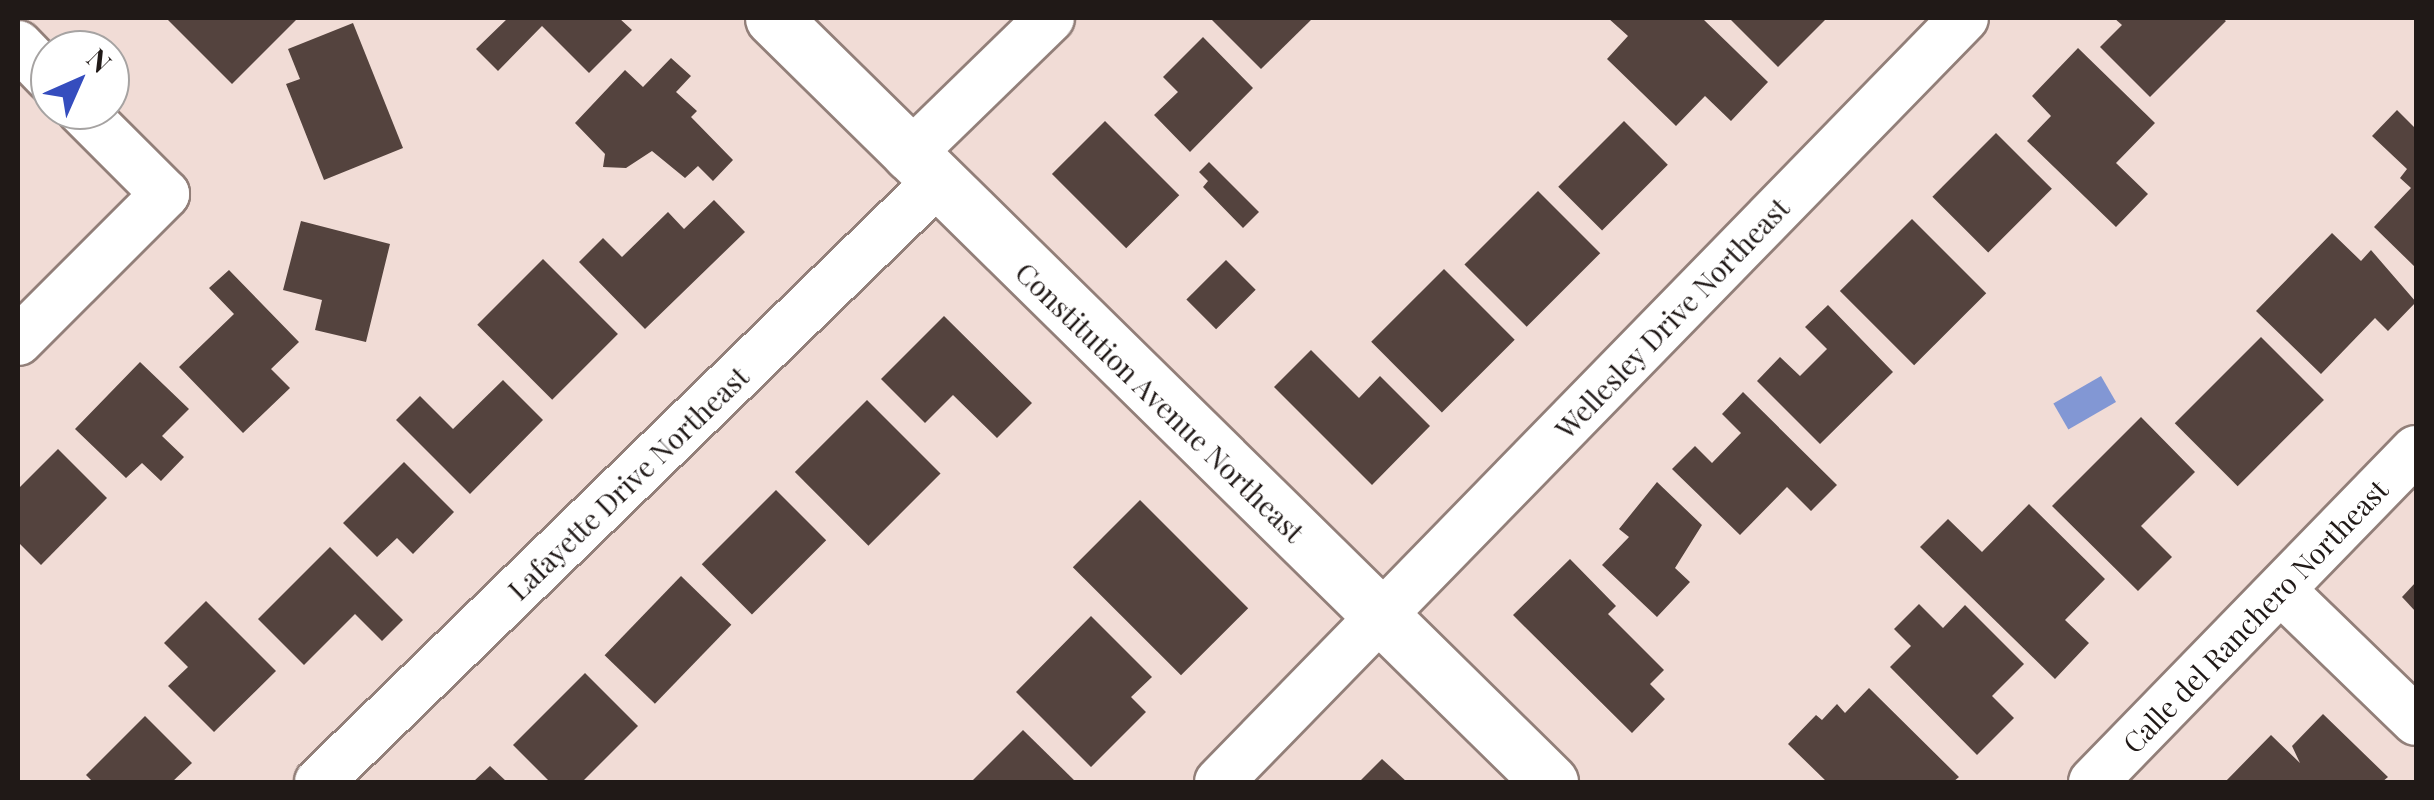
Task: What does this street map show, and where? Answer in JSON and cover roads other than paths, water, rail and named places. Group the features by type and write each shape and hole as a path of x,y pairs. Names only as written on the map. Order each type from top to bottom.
{"street":[{"name":"Constitution Avenue Northeast","path":"773,18 922,169 1550,782"},
{"name":"Lafayette Drive Northeast","path":"320,782 922,169 1050,18"},
{"name":"Wellesley Drive Northeast","path":"1219,782 1964,18"},
{"path":"18,341 165,194 101,130"},
{"name":"Calle del Ranchero Northeast","path":"2093,782 2416,450"},
{"path":"2281,590 2416,721"}],"water":[{"path":"2101,376 2116,402 2068,429 2053,404"}]}
